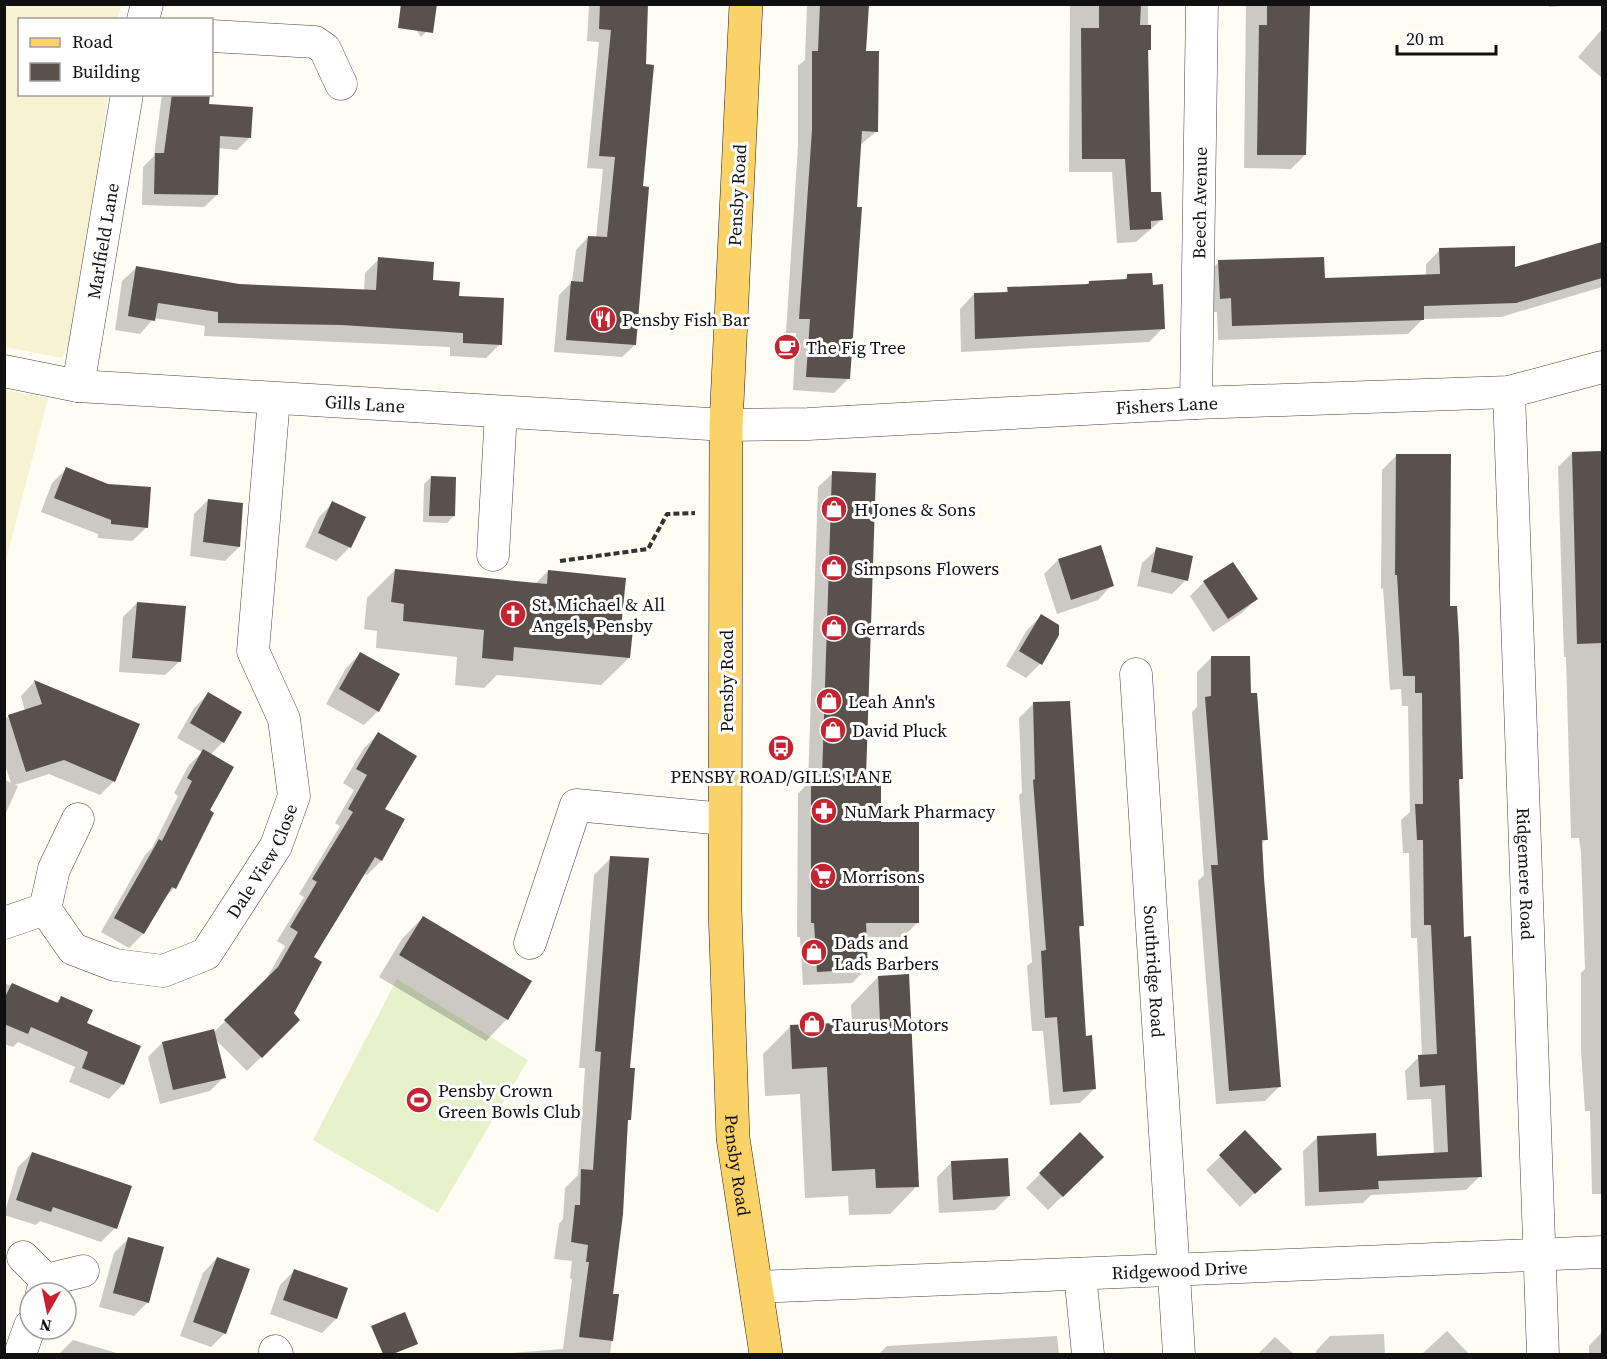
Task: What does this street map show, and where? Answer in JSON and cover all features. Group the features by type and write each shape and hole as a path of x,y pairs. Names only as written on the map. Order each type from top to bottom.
{"main road":[{"name":"Pensby Road","path":"747,4 726,425 724,819 733,1138 766,1354"}],"street":[{"name":"Beech Avenue","path":"1196,403 1202,4"},
{"path":"213,36 315,42 325,49 341,84"},
{"name":"Marlfield Lane","path":"78,386 128,96"},
{"name":"Fishers Lane","path":"726,425 925,419 1196,403 1509,392 1602,367"},
{"name":"Gills Lane","path":"4,371 78,386 726,425"},
{"name":"Ridgemere Road","path":"1509,392 1543,1354"},
{"name":"Dale View Close","path":"45,909 73,949 116,965 163,971 206,954 276,846 294,796 284,718 253,651 274,399"},
{"path":"493,555 501,412"},
{"name":"Southridge Road","path":"1136,674 1179,1354"},
{"path":"530,943 576,805 724,819"},
{"path":"4,923 45,909 54,869 78,819"},
{"name":"Ridgewood Drive","path":"756,1287 1602,1252"},
{"path":"23,1257 40,1281"},
{"path":"59,1281 83,1271"},
{"path":"1080,1274 1088,1354"}],"path":[{"path":"560,561 648,549 667,514 726,511"}],"shaded area":[{"path":"4,5 121,5 118,18 18,18 18,96 108,96 73,337 62,358 5,347"},
{"path":"4,390 48,398 5,564"}],"green space":[{"name":"Pensby Crown Green Bowls Club","path":"397,979 528,1060 438,1213 313,1140"}],"building":[{"path":"401,4 437,4 433,33 398,28"},
{"path":"600,4 648,4 646,64 654,65 643,186 649,187 636,345 566,340 571,281 583,282 588,236 607,237 615,157 599,156 611,30 599,29"},
{"path":"820,4 869,4 866,51 879,51 878,132 862,131 857,207 862,207 850,379 806,377 810,319 799,319 812,130 812,51 818,51"},
{"path":"1099,4 1141,4 1140,25 1151,25 1151,50 1148,50 1151,192 1161,192 1163,220 1151,221 1151,229 1130,230 1125,159 1082,159 1081,28 1099,28"},
{"path":"1267,4 1310,4 1306,155 1257,155 1259,25 1267,25"},
{"path":"172,96 210,96 209,104 253,107 251,138 220,136 218,195 154,194 155,153 164,153"},
{"path":"1602,242 1602,278 1516,303 1424,306 1424,320 1232,326 1231,298 1220,299 1218,260 1324,257 1325,278 1440,274 1439,248 1515,246 1515,267"},
{"path":"378,257 434,262 433,280 460,282 459,296 504,298 502,345 463,343 463,333 342,325 218,323 218,312 158,303 155,321 128,316 136,266 239,284 376,290"},
{"path":"1152,273 1153,285 1163,284 1165,329 975,339 974,293 1008,292 1007,287 1089,284 1089,281 1127,279 1127,274"},
{"path":"1602,451 1602,643 1577,644 1572,452"},
{"path":"1396,454 1451,454 1450,606 1457,606 1459,639 1463,779 1459,779 1464,937 1471,936 1482,1177 1378,1181 1379,1189 1319,1192 1317,1136 1376,1133 1377,1156 1448,1152 1445,1085 1420,1087 1418,1055 1437,1054 1431,925 1424,925 1423,840 1417,840 1415,804 1423,804 1422,693 1415,693 1415,676 1403,676 1397,575 1395,575"},
{"path":"66,467 108,484 151,487 148,528 111,524 111,520 54,498"},
{"path":"832,471 876,473 866,778 881,778 881,822 919,822 919,923 866,923 868,969 817,972 814,923 811,923 811,778 822,778"},
{"path":"431,476 456,477 455,516 429,516"},
{"path":"208,499 243,503 240,547 203,542"},
{"path":"332,501 366,517 351,548 318,533"},
{"path":"1101,545 1114,586 1071,600 1058,559"},
{"path":"1156,547 1193,556 1188,581 1151,572"},
{"path":"1233,562 1258,599 1228,619 1203,581"},
{"name":"St. Michael & All Angels, Pensby","path":"395,569 547,584 548,570 626,578 621,628 633,629 630,658 514,647 513,661 482,658 484,630 403,621 404,604 391,602"},
{"path":"137,602 186,606 181,662 132,658"},
{"path":"1041,614 1059,625 1059,635 1042,665 1019,651"},
{"path":"360,652 400,674 379,712 339,689"},
{"path":"1211,656 1250,656 1251,693 1257,693 1268,840 1262,840 1264,878 1281,1087 1229,1091 1211,865 1218,865 1205,697 1211,696"},
{"path":"34,680 140,724 115,782 64,760 26,772 8,715 42,704"},
{"path":"208,692 242,712 224,743 190,723"},
{"path":"1070,701 1084,926 1079,926 1086,1036 1092,1035 1096,1089 1063,1092 1057,1017 1045,1018 1041,951 1046,950 1033,780 1035,779 1033,702"},
{"path":"378,732 417,756 385,809 405,819 382,861 375,857 314,957 322,962 294,1013 300,1020 262,1058 224,1020 278,967 298,932 290,927 317,882 312,879 353,812 348,809 367,775 356,769"},
{"path":"203,749 234,767 210,810 214,813 176,889 172,887 144,934 114,918 159,839 162,841 192,781 187,778"},
{"path":"610,856 649,858 630,1068 635,1068 631,1120 628,1120 623,1214 613,1294 619,1294 613,1341 579,1337 589,1262 586,1262 588,1245 571,1242 575,1205 580,1205 581,1169 593,1170 601,1052 595,1051"},
{"path":"423,916 532,981 508,1020 399,955"},
{"path":"909,974 919,1187 876,1188 875,1169 832,1171 827,1067 792,1069 790,1025 880,1021 878,976"},
{"path":"12,983 58,1003 61,996 93,1010 87,1023 141,1046 124,1085 82,1068 88,1052 31,1027 28,1034 4,1024 4,999"},
{"path":"214,1029 226,1078 173,1090 162,1042"},
{"path":"1245,1130 1282,1169 1255,1194 1219,1155"},
{"path":"1080,1132 1104,1157 1063,1197 1039,1173"},
{"path":"32,1152 132,1186 117,1229 53,1207 51,1212 16,1200"},
{"path":"1008,1158 1010,1196 953,1200 951,1161"},
{"path":"128,1237 164,1247 149,1303 113,1293"},
{"path":"217,1257 250,1269 226,1334 193,1322"},
{"path":"294,1269 348,1288 337,1319 283,1300"},
{"path":"405,1312 418,1344 393,1354 383,1354 371,1326"}],"place":[{"name":"Pensby Fish Bar","path":"603,319"},
{"name":"The Fig Tree","path":"787,347"},
{"name":"H Jones & Sons","path":"834,509"},
{"name":"Simpsons Flowers","path":"834,568"},
{"name":"St. Michael & All Angels, Pensby","path":"513,614"},
{"name":"Gerrards","path":"834,628"},
{"name":"Leah Ann's","path":"829,701"},
{"name":"David Pluck","path":"833,730"},
{"name":"PENSBY ROAD/GILLS LANE","path":"781,748"},
{"name":"NuMark Pharmacy","path":"824,811"},
{"name":"Morrisons","path":"823,876"},
{"name":"Dads and Lads Barbers","path":"814,952"},
{"name":"Taurus Motors","path":"812,1024"},
{"name":"Pensby Crown Green Bowls Club","path":"419,1100"}]}
